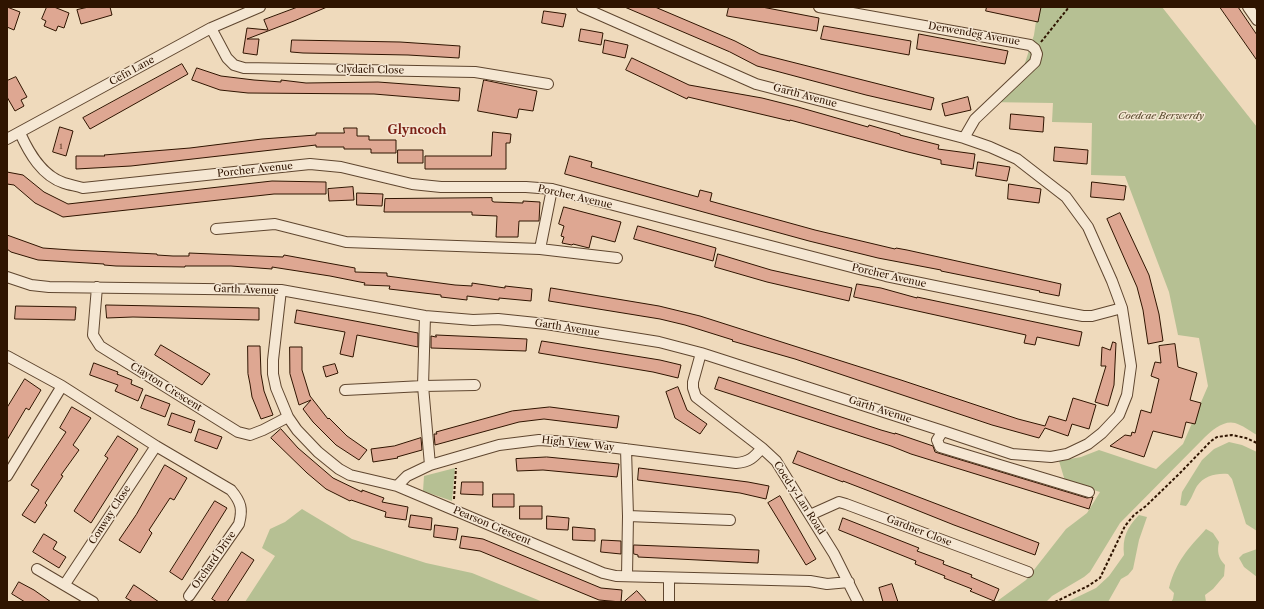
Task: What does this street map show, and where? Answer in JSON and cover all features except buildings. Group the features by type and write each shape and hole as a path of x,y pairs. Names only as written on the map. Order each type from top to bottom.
{"street":[{"name":"Cefn Lane","path":"7,139 211,28 260,7"},
{"name":"Garth Avenue","path":"7,277 31,285 50,286 281,290 425,316 473,320 498,318 659,342 701,353 1012,454 1051,457 1067,454 1088,444 1102,433 1119,415 1127,395 1131,366 1122,308 1112,281 1088,227 1066,197 1017,159 990,147 964,138 756,84 582,7"},
{"name":"Derwendeg Avenue","path":"819,7 1021,42 1030,45 1035,49"},
{"path":"1248,7 1257,20"},
{"name":"Clydach Close","path":"211,28 227,58 234,65 244,68 475,72 548,84"},
{"path":"964,138 975,119 1035,62 1037,54 1035,49"},
{"name":"Porcher Avenue","path":"20,133 28,150 46,174 63,183 83,188 310,164 341,167 412,184 441,187 526,186 552,189 886,276 1083,316 1092,316 1122,308"},
{"path":"540,249 552,189"},
{"path":"216,229 275,224 346,242 540,249 618,258"},
{"name":"Clayton Crescent","path":"97,287 93,335 100,346 238,432 250,435 288,417"},
{"name":"Pearson Crescent","path":"281,290 273,360 273,374 276,388 288,417 297,430 318,452 339,469 350,475 397,486 603,573 616,576 810,581 827,584 849,582"},
{"path":"425,316 423,386 430,465"},
{"name":"Coed-y-Lan Road","path":"701,353 693,382 696,397 762,448 776,461 834,554 858,602"},
{"path":"7,356 62,386 156,446"},
{"path":"345,390 475,385"},
{"path":"7,476 62,386"},
{"path":"943,431 937,440 940,447 1089,492"},
{"name":"High View Way","path":"397,486 408,476 430,465 499,445 539,440 569,442 736,464 746,462 755,456 762,448"},
{"name":"Orchard Drive","path":"156,446 231,490 237,497 241,508 239,524 189,596"},
{"name":"Conway Close","path":"65,584 156,446"},
{"path":"626,450 628,516 627,576"},
{"name":"Gardner Close","path":"810,515 839,502 1028,572"},
{"path":"628,516 730,520"},
{"path":"37,570 65,584 93,602"},
{"path":"669,578 669,602"}],"path":[{"path":"1035,49 1069,7"},
{"path":"1055,602 1088,586 1100,578 1125,526 1134,515 1180,473 1211,441 1217,437 1232,435 1257,442"},
{"path":"454,510 457,457"}],"green space":[{"name":"Coedcae Berwerdy","path":"1038,7 1162,7 1257,127 1257,435 1231,422 1218,426 1211,431 1120,523 1090,572 1084,577 1052,596 1046,602 996,602 1026,580 1066,529 1087,513 1100,492 1065,481 1059,461 1081,457 1099,450 1156,469 1183,444 1208,386 1199,338 1178,335 1169,292 1125,176 1091,175 1092,123 1052,122 1053,103 985,102 1024,66 1034,35"},
{"path":"1229,442 1242,445 1257,452 1257,531 1246,524 1232,479 1228,474 1219,474 1203,480 1197,486 1186,506 1180,505 1182,492 1202,460 1214,449"},
{"path":"455,468 452,501 423,491 424,476"},
{"path":"302,509 352,539 426,563 472,573 543,602 245,602 275,556 262,548 270,529 285,522"},
{"path":"1139,515 1147,517 1139,540 1133,569 1128,575 1121,579 1108,602 1067,602 1096,588 1109,576 1124,555 1126,533 1128,528"},
{"path":"1206,529 1213,533 1219,542 1219,554 1225,565 1224,576 1213,589 1205,595 1206,602 1171,602 1174,593 1169,588 1175,570 1188,549"},
{"path":"1257,549 1257,577 1244,567 1239,558 1243,554"}],"district":[{"name":"Glyncoch","path":"417,131"}]}
